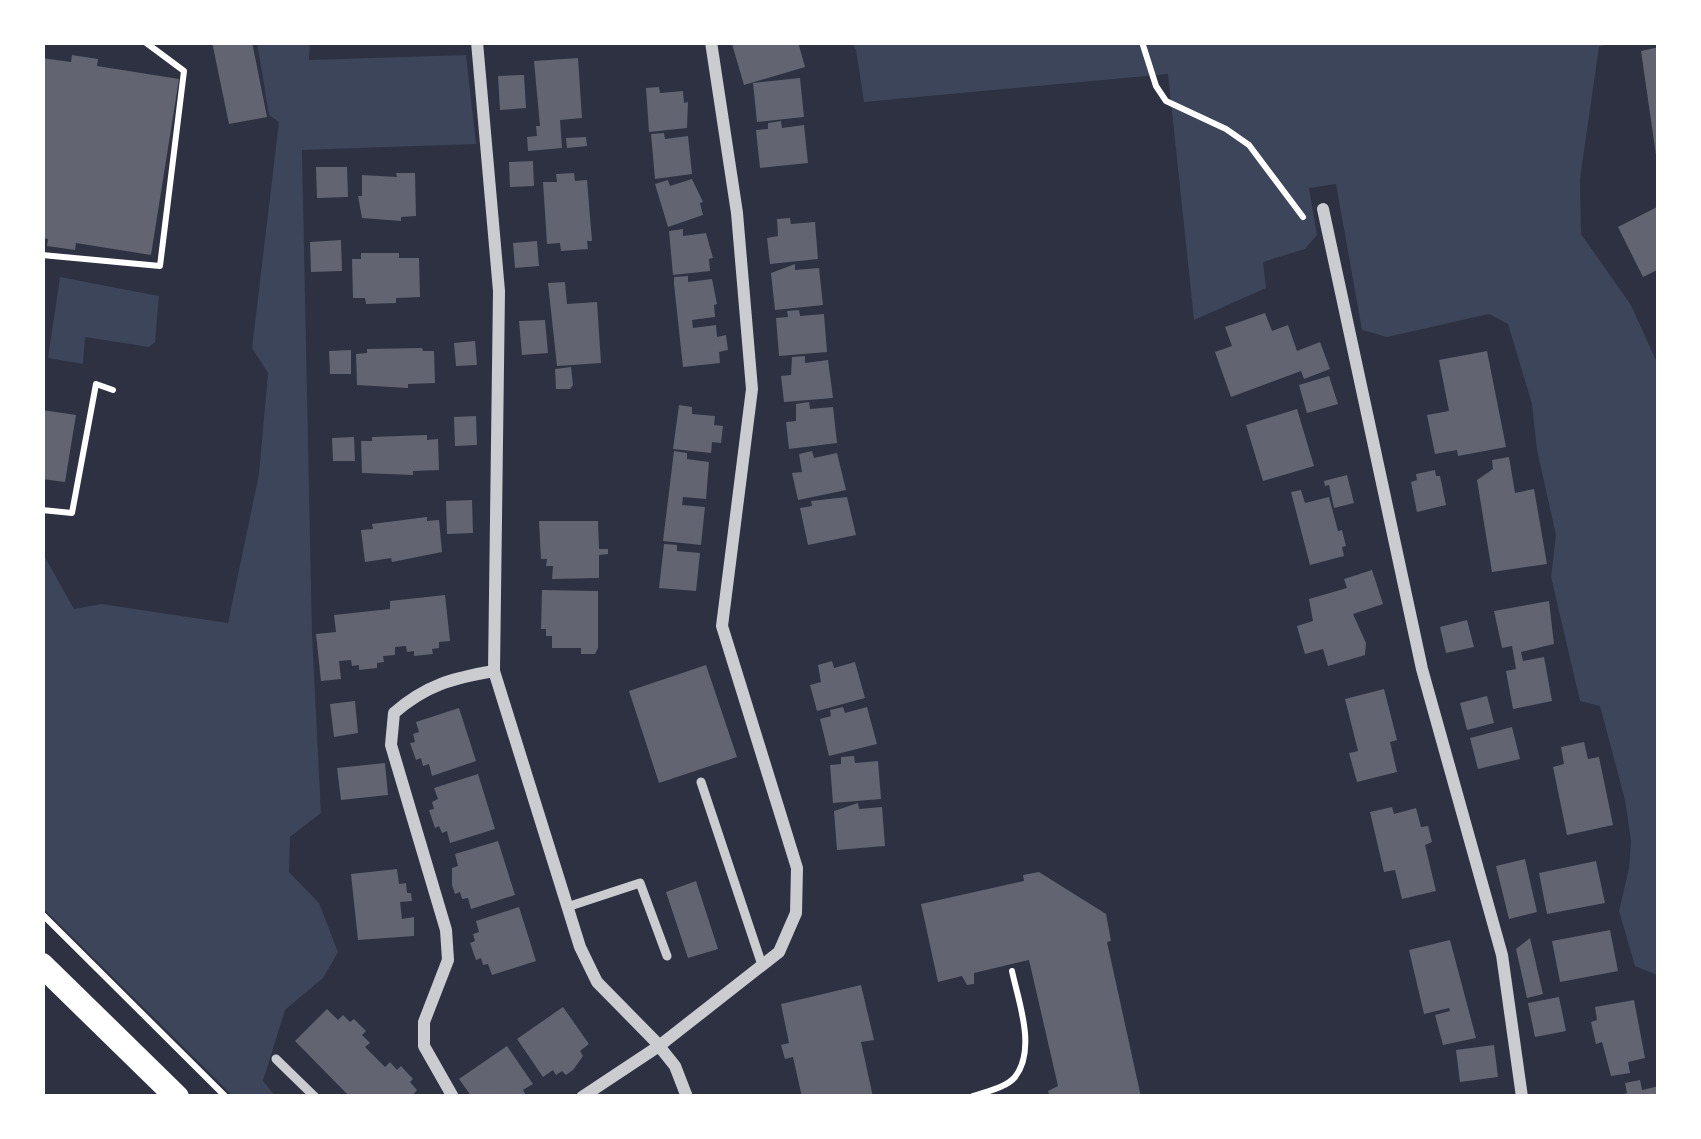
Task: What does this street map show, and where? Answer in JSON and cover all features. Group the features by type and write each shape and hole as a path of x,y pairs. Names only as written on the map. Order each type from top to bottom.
{"main road":[{"path":"42,964 177,1097"}],"street":[{"path":"478,42 499,291 494,670 580,947 597,982 675,1066 687,1097"},
{"path":"582,1097 659,1046 779,952 796,913 797,868 722,626 752,389 737,213 711,42"},
{"path":"1323,209 1422,669 1502,955 1522,1097"},
{"path":"453,1097 424,1046 424,1022 448,960 446,930 391,745 394,713 419,691 446,679 494,670"}],"lane":[{"path":"701,782 762,965"},
{"path":"567,907 640,883 667,956"},
{"path":"276,1059 315,1097"}],"path":[{"path":"42,255 160,266 184,71 145,42"},
{"path":"1142,42 1156,86 1166,100 1249,145 1331,249"},
{"path":"42,510 72,513 96,384 113,390"},
{"path":"42,914 226,1097"},
{"path":"970,1097 1006,1084 1022,1061 1025,1029 1012,970"}],"shaded area":[{"path":"257,42 310,42 309,60 466,55 476,144 302,150 312,634 321,813 290,837 289,872 319,903 338,952 323,978 285,1010 263,1081 276,1097 234,1097 42,907 42,552 74,609 101,604 228,623 259,474 268,373 252,348 279,122 269,115"},
{"path":"851,42 1613,42 1599,47 1580,179 1581,234 1631,305 1659,367 1659,976 1635,966 1619,911 1631,841 1625,800 1600,706 1580,701 1551,577 1556,535 1532,404 1508,324 1489,314 1387,337 1362,330 1336,184 1309,188 1317,235 1305,249 1263,262 1266,288 1194,320 1168,74 864,102"},
{"path":"60,277 159,296 155,342 149,347 85,337 83,364 48,358"}],"building":[{"path":"212,42 252,42 267,117 229,124"},
{"path":"798,42 805,67 744,85 732,44"},
{"path":"1659,47 1659,155 1656,155 1641,51"},
{"path":"72,55 98,59 97,66 179,79 151,255 76,243 75,250 47,246 48,239 42,238 42,58 71,62"},
{"path":"578,58 582,118 560,120 562,148 528,151 527,137 537,136 536,126 540,126 534,61"},
{"path":"524,75 526,108 500,110 498,76"},
{"path":"800,78 804,117 757,122 753,83"},
{"path":"659,87 660,93 683,91 684,103 688,102 687,128 649,132 646,88"},
{"path":"781,121 782,128 804,125 808,163 760,168 756,130"},
{"path":"664,133 665,139 688,136 692,174 655,179 651,134"},
{"path":"586,137 587,146 567,148 566,138"},
{"path":"533,161 534,186 510,187 509,162"},
{"path":"316,167 347,167 348,197 317,198"},
{"path":"396,173 415,173 416,216 401,217 401,221 362,218 358,196 362,196 362,175 397,177"},
{"path":"574,173 575,181 587,180 592,241 587,241 588,249 561,251 560,243 547,244 543,182 557,182 556,174"},
{"path":"692,179 703,202 703,215 668,227 655,184 668,180 670,186"},
{"path":"1659,206 1659,269 1643,277 1618,227"},
{"path":"790,218 791,224 815,222 818,259 770,264 767,238 778,236 777,219"},
{"path":"683,229 683,236 706,233 713,258 709,259 710,271 673,275 669,231"},
{"path":"341,240 342,271 311,272 310,242"},
{"path":"537,241 539,266 515,268 513,243"},
{"path":"361,253 419,258 420,297 366,304 365,298 353,298 352,259 361,259"},
{"path":"795,264 795,270 819,268 823,305 775,310 771,273"},
{"path":"688,276 688,282 712,279 715,317 692,320 693,328 716,325 717,337 726,335 728,350 719,352 720,363 683,367 674,277"},
{"path":"565,282 567,304 597,302 601,363 557,366 548,283"},
{"path":"799,310 800,316 824,314 827,352 779,356 776,318"},
{"path":"1265,313 1272,331 1288,325 1297,351 1320,342 1330,369 1304,379 1301,371 1231,397 1215,352 1232,346 1225,327"},
{"path":"545,320 548,353 522,355 519,321"},
{"path":"475,341 477,365 456,366 454,343"},
{"path":"367,349 434,351 435,383 408,384 408,388 357,385 356,354 367,353"},
{"path":"351,350 351,374 330,374 329,351"},
{"path":"1487,351 1506,447 1458,456 1457,450 1435,454 1427,415 1449,411 1439,360"},
{"path":"805,356 805,363 828,360 833,398 784,402 781,376 791,375 792,357"},
{"path":"571,367 573,385 556,389 555,369"},
{"path":"1329,376 1338,404 1307,413 1299,385"},
{"path":"809,402 810,409 833,407 837,443 789,449 786,422 796,421 796,404"},
{"path":"679,405 692,407 692,414 715,416 714,425 723,426 721,443 712,442 711,453 673,449"},
{"path":"1297,409 1314,466 1263,481 1246,425"},
{"path":"42,410 76,415 65,482 42,479"},
{"path":"476,416 477,445 455,446 454,417"},
{"path":"427,435 427,440 438,439 439,470 413,471 413,475 362,473 361,441"},
{"path":"354,437 355,461 333,461 332,438"},
{"path":"674,451 687,453 687,459 709,462 706,499 683,497 682,505 705,507 701,545 663,541"},
{"path":"812,451 814,458 837,453 846,490 798,500 792,473 802,472 799,454"},
{"path":"1509,457 1515,493 1534,489 1547,564 1492,572 1477,480 1493,469 1492,460"},
{"path":"1435,470 1446,505 1417,512 1411,482 1417,480 1416,474"},
{"path":"1347,475 1354,503 1334,508 1324,481"},
{"path":"1301,490 1305,503 1329,497 1338,531 1342,530 1344,556 1310,565 1291,492"},
{"path":"847,497 856,535 808,545 800,508 812,506 811,501"},
{"path":"472,500 473,533 447,534 446,501"},
{"path":"427,517 427,521 439,520 442,552 365,562 361,530 373,529 372,524"},
{"path":"539,521 598,521 599,549 608,549 608,554 599,555 599,578 552,579 553,566 541,559"},
{"path":"664,544 677,545 677,551 700,553 696,591 659,588"},
{"path":"1372,570 1383,604 1353,614 1366,643 1365,655 1328,666 1323,649 1305,654 1297,626 1313,621 1309,599 1347,588 1344,579"},
{"path":"542,590 598,591 595,654 581,654 581,648 552,648 552,636 541,629"},
{"path":"445,595 450,641 439,642 433,654 414,656 406,646 395,647 395,655 383,656 377,668 359,670 351,660 339,661 341,679 321,681 316,634 336,632 334,615 390,609 390,601"},
{"path":"1549,601 1554,644 1521,652 1523,661 1544,657 1552,701 1513,709 1506,671 1516,669 1512,646 1502,648 1494,611"},
{"path":"1467,620 1474,647 1446,653 1440,627"},
{"path":"832,661 834,668 855,662 865,698 817,711 810,685 821,682 818,665"},
{"path":"706,665 737,757 659,783 629,691"},
{"path":"1384,689 1397,740 1390,742 1397,772 1357,782 1349,753 1358,751 1345,699"},
{"path":"1487,696 1494,723 1467,730 1460,703"},
{"path":"355,701 358,733 334,737 330,704"},
{"path":"843,707 845,713 867,707 877,744 829,756 820,719"},
{"path":"459,708 476,761 432,776 429,764 423,766 421,758 416,760 410,743 419,732 416,722"},
{"path":"1512,727 1520,759 1478,769 1470,738"},
{"path":"1584,742 1588,759 1599,757 1613,825 1567,835 1553,767 1564,764 1561,747"},
{"path":"854,756 855,763 878,761 881,799 833,803 830,765 841,764 841,757"},
{"path":"385,763 388,795 341,800 337,768"},
{"path":"478,774 495,829 450,843 447,831 435,828 429,810 438,799 434,788"},
{"path":"858,803 859,809 882,807 885,846 837,850 834,811"},
{"path":"1392,807 1394,814 1416,808 1421,827 1428,826 1432,842 1425,845 1436,891 1402,899 1395,870 1384,872 1370,812"},
{"path":"498,841 515,895 471,909 468,898 455,894 452,885 452,868 458,866 455,854"},
{"path":"1525,859 1537,912 1509,919 1496,866"},
{"path":"1596,861 1605,903 1547,914 1539,873"},
{"path":"397,869 399,884 406,883 411,893 412,901 400,902 402,919 414,917 414,936 358,940 351,874"},
{"path":"1039,872 1106,914 1111,941 1107,942 1141,1097 1050,1097 1048,1091 1058,1086 1029,960 974,973 974,984 967,985 962,976 938,982 921,904 1024,881 1023,875"},
{"path":"696,881 718,949 688,958 666,892"},
{"path":"519,907 536,961 492,975 488,964 476,960 470,943 479,932 476,921"},
{"path":"1610,930 1618,971 1560,982 1552,941"},
{"path":"1530,938 1543,994 1527,998 1516,949"},
{"path":"1450,940 1476,1038 1443,1045 1435,1015 1449,1008 1424,1014 1409,950"},
{"path":"861,985 874,1040 861,1042 873,1097 802,1097 793,1057 785,1059 781,1045 789,1043 781,1004"},
{"path":"1559,997 1566,1031 1535,1037 1528,1003"},
{"path":"1634,1000 1645,1058 1628,1062 1630,1073 1611,1076 1602,1042 1596,1044 1591,1022 1597,1020 1595,1007"},
{"path":"563,1007 589,1044 580,1051 583,1056 573,1070 556,1075 553,1070 543,1077 517,1039"},
{"path":"327,1009 338,1020 343,1015 350,1022 354,1019 366,1031 362,1035 370,1043 365,1047 385,1067 390,1062 397,1070 401,1066 417,1090 411,1097 350,1097 295,1041"},
{"path":"1494,1045 1498,1077 1460,1082 1456,1050"},
{"path":"507,1046 533,1084 523,1090 527,1097 472,1097 459,1079"},
{"path":"1640,1080 1642,1090 1659,1086 1659,1097 1616,1097 1627,1093 1625,1083"}]}
